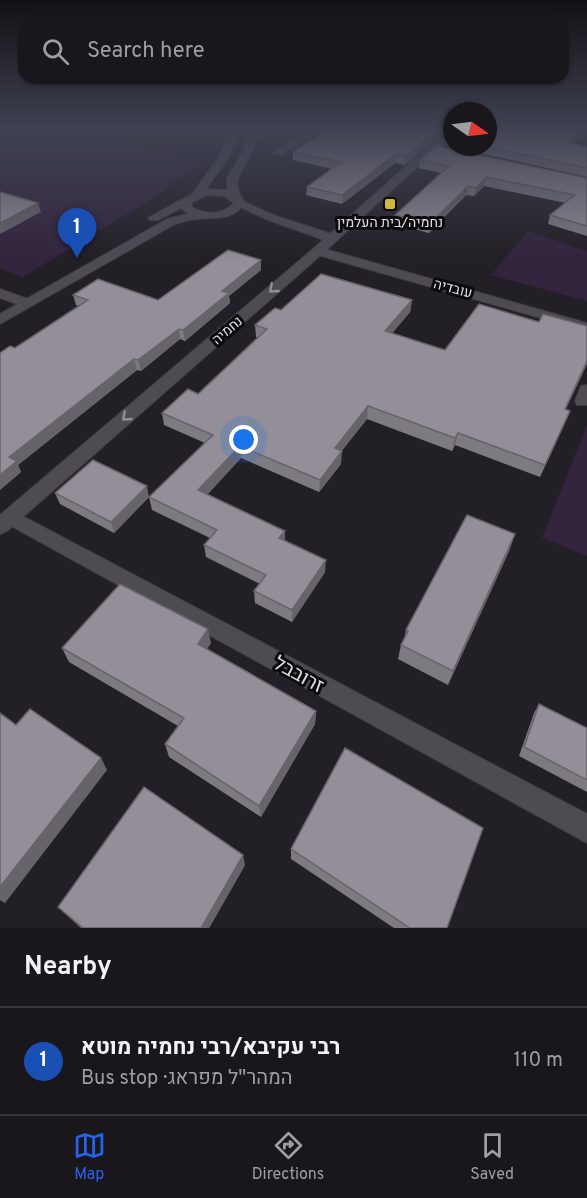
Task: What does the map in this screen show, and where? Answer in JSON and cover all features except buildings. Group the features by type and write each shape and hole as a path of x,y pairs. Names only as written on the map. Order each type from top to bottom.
{"street":[{"path":"54,288 148,220 197,194 211,174"},
{"path":"227,213 237,208 232,178 234,174"},
{"name":"נחמיה","path":"6,522 407,174"},
{"path":"197,194 214,192 237,199 272,218 331,238"},
{"path":"186,201 187,209 199,215"},
{"path":"0,320 171,221 199,215 227,213 272,218"},
{"name":"עובדיה","path":"318,251 587,327"},
{"path":"0,293 26,303"},
{"name":"זרובבל","path":"6,522 587,829"}],"shaded area":[{"path":"0,174 184,174 155,197 23,277 0,269"},
{"path":"528,231 587,251 587,301 491,275"},
{"path":"587,425 587,556 542,538"}],"place":[{"name":"נחמיה/בית העלמין","path":"390,204"},
{"name":"רבי עקיבא/רבי נחמיה מוטא","path":"77,258"}]}
